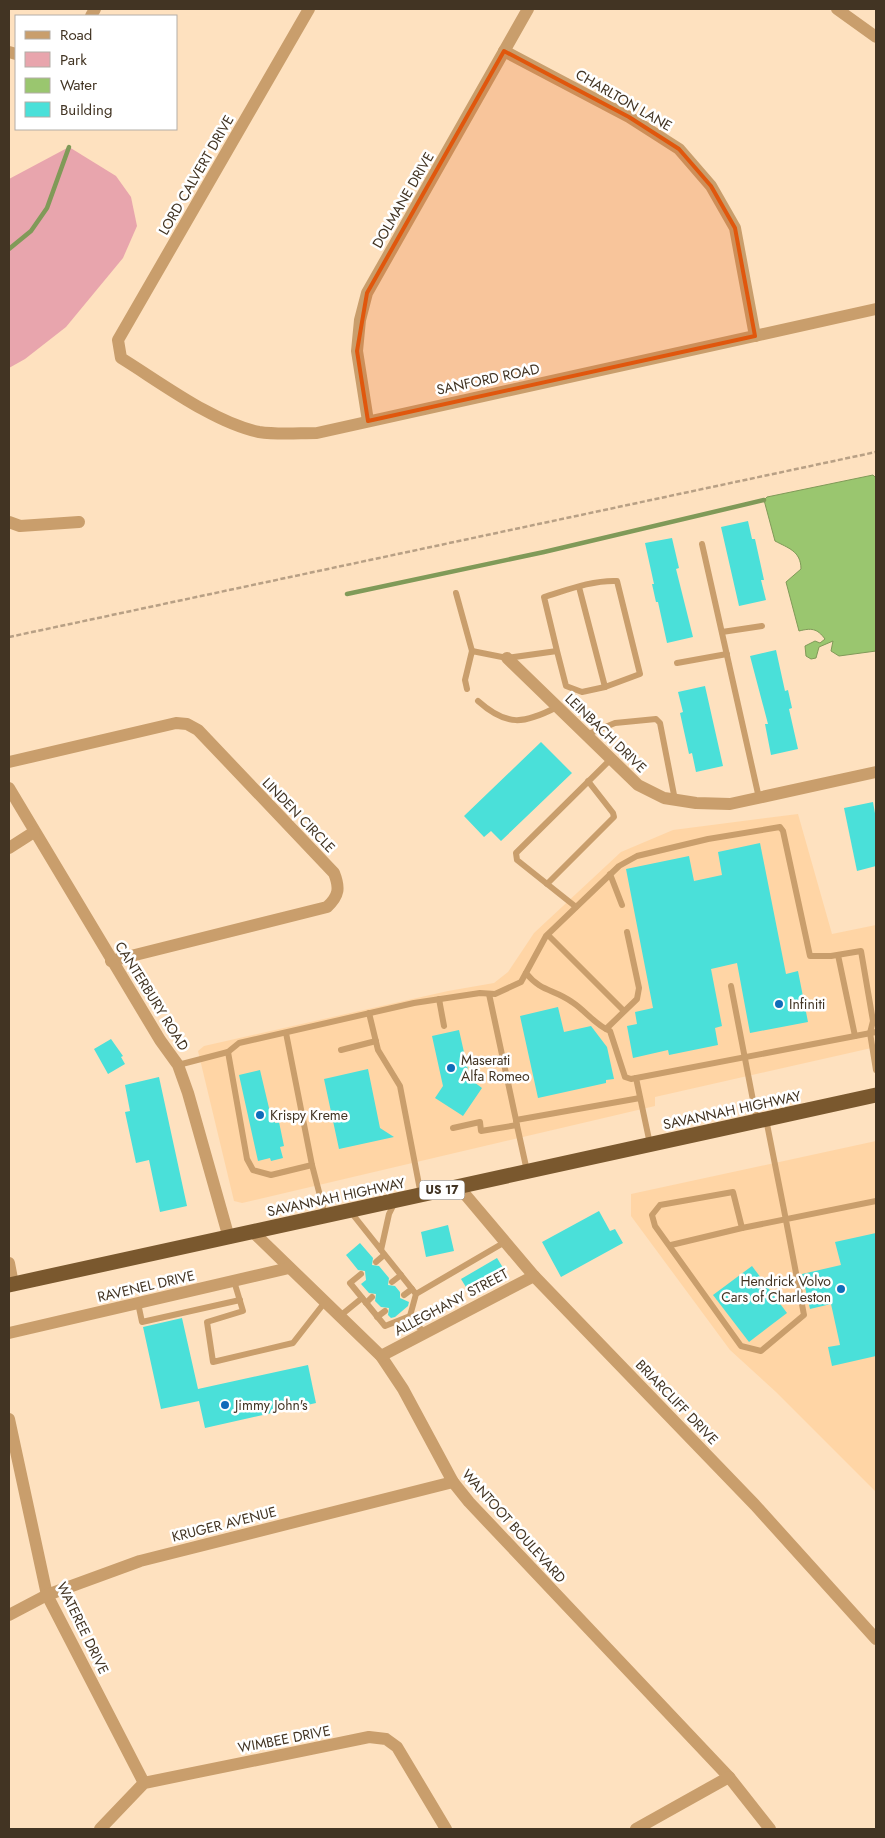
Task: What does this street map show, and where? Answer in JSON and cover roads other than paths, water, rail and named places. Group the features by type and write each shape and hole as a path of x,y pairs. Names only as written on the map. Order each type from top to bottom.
{"highway":[{"name":"SAVANNAH HIGHWAY","path":"11,1285 876,1095"}],"street":[{"name":"LORD CALVERT DRIVE","path":"121,358 118,340 309,9"},
{"name":"DOLMANE DRIVE","path":"368,421 357,351 360,320 367,293 528,9"},
{"path":"837,9 876,37"},
{"name":"CHARLTON LANE","path":"504,51 629,117 679,149 711,186 735,228 755,336"},
{"name":"SANFORD ROAD","path":"121,358 222,419 259,432 285,434 317,432 876,309"},
{"path":"9,522 20,526 79,522"},
{"name":"LEINBACH DRIVE","path":"507,658 638,785 664,798 696,803 730,804 876,772"},
{"name":"LINDEN CIRCLE","path":"9,762 176,723 187,724 198,730 327,866 338,883 335,900 327,907 111,961"},
{"name":"CANTERBURY ROAD","path":"9,788 111,961 160,1040 178,1065 188,1093 230,1238"},
{"path":"9,848 34,832"},
{"name":"BRIARCLIFF DRIVE","path":"458,1186 534,1276 754,1505 876,1638"},
{"name":"WANTOOT BOULEVARD","path":"253,1232 381,1356 403,1389 453,1482 612,1655 730,1777 770,1829"},
{"path":"9,1263 11,1285"},
{"name":"RAVENEL DRIVE","path":"9,1333 289,1268"},
{"name":"ALLEGHANY STREET","path":"381,1356 534,1276"},
{"name":"WATEREE DRIVE","path":"9,1419 47,1595 144,1783"},
{"name":"KRUGER AVENUE","path":"9,1615 47,1595 140,1561 453,1482"},
{"name":"WIMBEE DRIVE","path":"144,1783 369,1737 386,1739 397,1748 446,1829"},
{"path":"636,1829 730,1777"},
{"path":"100,1829 144,1783"}],"lane":[{"path":"702,544 758,798"},
{"path":"606,581 617,581 640,674 582,692 566,686 557,651 544,598 578,587 606,581"},
{"path":"578,587 605,686"},
{"path":"456,593 472,651 465,680 467,689"},
{"path":"722,632 762,626"},
{"path":"472,651 507,658 557,651"},
{"path":"677,664 727,654"},
{"path":"478,701 503,720 523,720 557,707"},
{"path":"586,735 615,723 656,719 660,723 674,800"},
{"path":"576,907 517,860 516,853 611,759"},
{"path":"547,884 614,817 614,813 588,781"},
{"path":"178,1065 228,1052 239,1043 439,999 495,994 521,982 548,935 618,866 637,856 708,839 780,826 783,831 810,956 838,955 860,951 874,1021 876,1070"},
{"path":"610,874 622,905"},
{"path":"606,1029 637,999 639,988 627,932"},
{"path":"548,935 624,1011"},
{"path":"838,955 855,1036"},
{"path":"526,973 547,992 559,994 574,1003 610,1031 626,1077 636,1078 873,1032"},
{"path":"731,986 746,1057 786,1221 804,1315 761,1351 741,1346 671,1245 655,1226 652,1215 660,1205 733,1192 742,1228"},
{"path":"489,994 527,1171"},
{"path":"439,999 444,1026"},
{"path":"369,1014 383,1061 400,1086 422,1195"},
{"path":"286,1033 312,1165 325,1215"},
{"path":"341,1050 376,1041"},
{"path":"228,1052 247,1159 253,1170 271,1175 312,1165"},
{"path":"636,1078 650,1144"},
{"path":"453,1128 480,1122 481,1131 640,1098"},
{"path":"376,1262 383,1252 389,1214 396,1200"},
{"path":"671,1245 742,1228 786,1221 876,1201"},
{"path":"350,1210 414,1292 410,1316 424,1333"},
{"path":"404,1295 414,1292 506,1242"},
{"path":"361,1274 350,1283 384,1326 410,1316"},
{"path":"392,1282 401,1275"},
{"path":"234,1281 243,1311 207,1322 213,1362 293,1343 324,1302"},
{"path":"340,1317 364,1300 372,1297"},
{"path":"138,1303 142,1322 240,1300"},
{"path":"377,1317 385,1311"}],"water":[{"path":"873,475 876,478 876,651 839,656 831,651 833,641 819,647 816,658 811,659 806,656 805,646 815,641 820,643 825,639 814,630 799,631 786,582 801,569 799,558 789,548 775,541 764,500 767,497"}],"waterway":[{"path":"9,249 31,231 47,208 69,147"},
{"path":"347,594 544,552 764,500"}],"place":[{"name":"Infiniti","path":"779,1004"},
{"name":"Maserati Alfa Romeo","path":"451,1068"},
{"name":"Krispy Kreme","path":"260,1115"},
{"name":"Hendrick Volvo Cars of Charleston","path":"841,1289"},
{"name":"Jimmy John's","path":"225,1405"}]}
